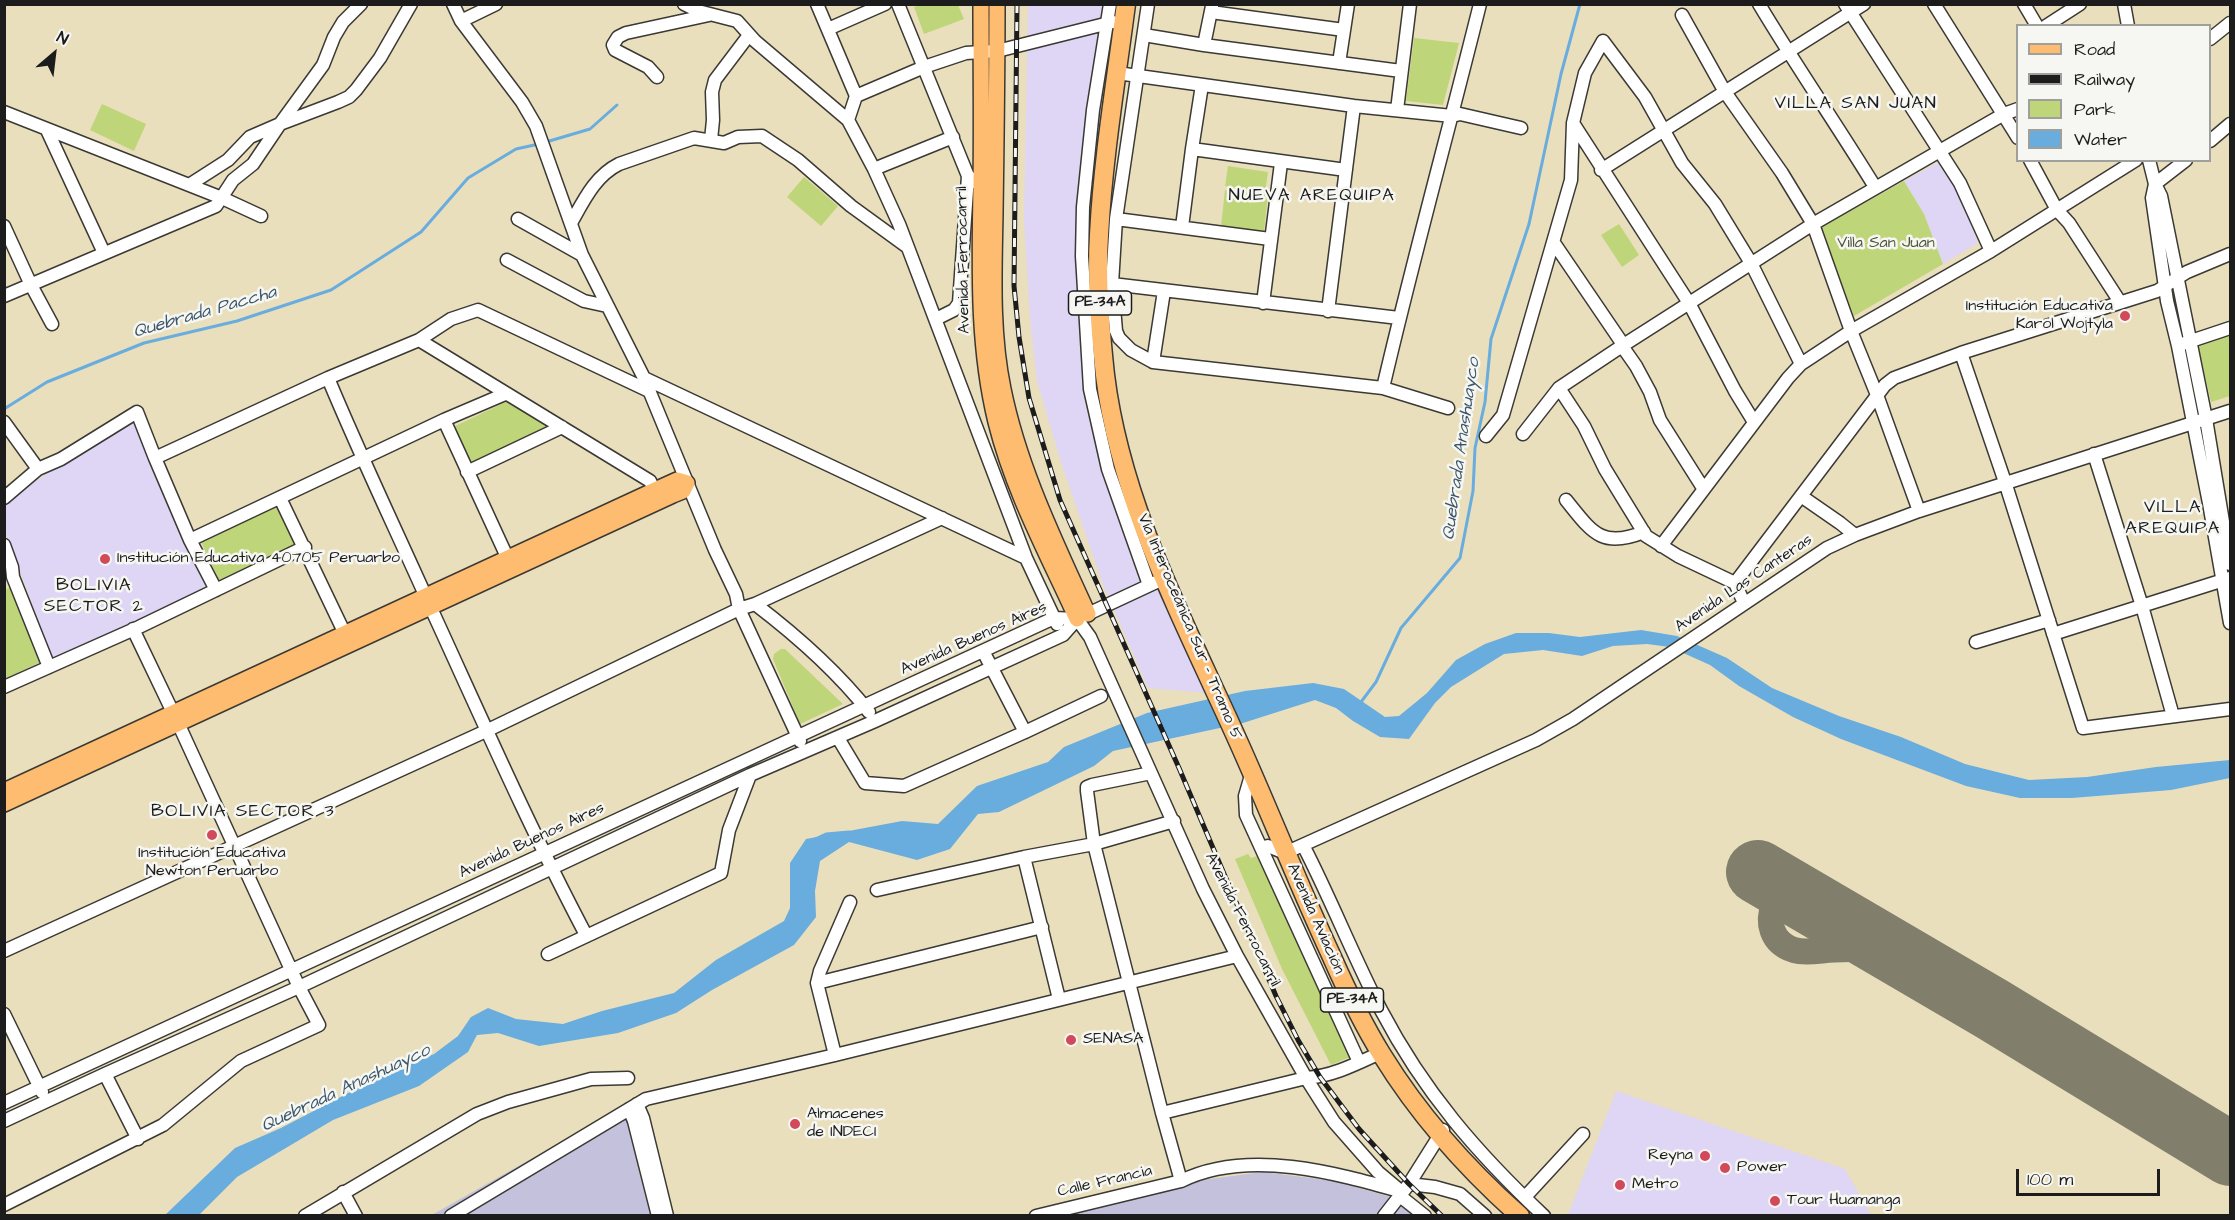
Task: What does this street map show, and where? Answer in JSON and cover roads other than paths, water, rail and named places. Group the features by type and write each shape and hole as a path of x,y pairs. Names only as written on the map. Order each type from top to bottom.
{"highway":[{"name":"Vía Interoceánica Sur - Tramo 5","path":"1119,16 1117,73 1099,235 1098,274 1103,352 1111,413 1125,468 1153,550 1157,582 1212,684 1242,750"},
{"name":"Avenida Aviación","path":"1242,750 1285,853 1355,1008 1380,1053 1417,1106 1440,1134 1476,1175 1520,1215"}],"main road":[{"name":"Avenida Ferrocarril","path":"981,4 988,188"},
{"name":"Avenida Ferrocarril","path":"997,4 997,51 988,188 979,255 980,322 989,392 1005,454 1019,493 1082,616"},
{"path":"4,791 176,718 428,602 657,496 677,480 687,483"},
{"path":"4,804 345,634 428,602 508,559 657,496"}],"street":[{"path":"4,296 216,207 233,180 253,164 323,65 334,37 343,22 361,4"},
{"path":"189,185 228,160 250,137 349,97 380,58 411,4"},
{"path":"453,4 461,21 522,102 536,126 582,255 645,384 736,594 739,609 805,752"},
{"path":"461,21 496,4"},
{"path":"684,4 736,21 749,35 848,120 874,169 907,246 1026,558 1063,635"},
{"path":"817,4 856,96 848,120"},
{"path":"828,29 885,4"},
{"path":"898,4 968,176 959,303 954,310 936,319"},
{"path":"1110,4 1119,16"},
{"path":"1148,4 1116,219 1112,284 1116,331 1119,338 1131,350 1154,362 1383,388 1448,408"},
{"path":"1339,63 1348,4"},
{"path":"1397,110 1410,4"},
{"path":"1383,388 1480,4"},
{"path":"1759,4 1875,187"},
{"path":"1601,170 1788,53 1848,9 1864,4"},
{"path":"1934,4 2016,135"},
{"path":"2024,4 2036,24"},
{"path":"2049,24 2080,4"},
{"path":"2124,4 2128,24"},
{"path":"1204,45 1211,8 1344,30"},
{"path":"1848,9 1941,150 1960,183 1991,251"},
{"path":"657,77 648,67 615,50 614,41 626,33 711,14"},
{"path":"1682,15 1725,92 1782,173 1813,224 1919,511"},
{"path":"856,96 924,67 966,53 997,51 1119,16"},
{"path":"1082,616 1157,582 1108,469 1090,389 1082,256 1083,217 1093,110 1119,16"},
{"path":"2211,38 2230,23"},
{"path":"711,140 712,92 715,80 749,35"},
{"path":"1144,36 1401,71"},
{"path":"1486,436 1503,416 1571,180 1573,123 1585,73 1603,41 1645,97 1683,163 1715,204 1751,264 1801,364"},
{"path":"1117,73 1354,106 1452,116 1460,114 1521,128"},
{"path":"1182,227 1203,85"},
{"path":"1328,311 1354,106"},
{"path":"1523,434 1559,387 1813,224 2004,114 2016,110"},
{"path":"4,112 222,198 261,216"},
{"path":"1573,123 1601,170 1689,303 1734,391 1754,422"},
{"path":"2211,140 2230,124"},
{"path":"47,130 104,253"},
{"path":"571,223 591,188 608,170 694,138 724,143 738,137 762,136 798,160 851,206 907,246"},
{"path":"874,169 953,137"},
{"path":"1192,149 1281,163 1346,170"},
{"path":"2031,162 2057,210 2069,223 2120,302"},
{"path":"1661,546 1703,488 1801,364 1851,331 1991,251 2133,162"},
{"path":"2150,162 2155,184 2161,196 2176,279 2192,423 2219,500 2230,623"},
{"path":"2183,162 2155,184 2152,198 2165,285 2206,418 2230,564"},
{"path":"1263,303 1281,163"},
{"path":"968,176 988,188"},
{"path":"518,219 582,255"},
{"path":"1116,219 1270,239"},
{"path":"4,226 52,324"},
{"path":"1554,243 1636,366 1650,392 1660,420 1703,488"},
{"path":"1735,583 1877,395 1894,378 1961,353 2157,291 2176,279 2230,254"},
{"path":"507,260 584,300 607,306"},
{"path":"1112,284 1399,318"},
{"path":"1154,362 1164,291"},
{"path":"155,458 328,378 419,340 451,319 478,310 942,518 1026,558"},
{"path":"2183,344 2230,328"},
{"path":"419,340 650,481 657,496"},
{"path":"1961,353 2005,482 2082,728 2230,709"},
{"path":"328,378 362,460 486,731 544,854 586,935"},
{"path":"1559,387 1584,426 1605,469 1644,532 1653,542 1735,583 1744,603"},
{"path":"190,540 444,420 505,394"},
{"name":"Avenida Las Canteras","path":"1285,853 1536,740 1573,719 1827,548 1854,535 2005,482 2230,411"},
{"path":"4,498 38,469 61,459 137,412 190,540 216,590"},
{"path":"444,420 508,559"},
{"path":"4,422 38,469"},
{"path":"467,472 562,427"},
{"path":"2094,454 2142,606 2173,716"},
{"path":"1801,496 1840,522 1854,535"},
{"path":"280,498 345,634"},
{"path":"1566,500 1595,532 1603,537 1617,540 1627,539 1644,532"},
{"path":"4,951 486,731 739,609 755,604 942,518"},
{"path":"4,544 12,567 9,579 49,667"},
{"path":"4,687 133,629 305,547"},
{"path":"2053,634 2226,579"},
{"path":"755,604 824,661 875,721"},
{"name":"Avenida Buenos Aires","path":"4,1103 1054,618 1082,616"},
{"name":"Avenida Buenos Aires","path":"4,1121 552,870 750,775 838,738 1063,635 1082,616"},
{"name":"Avenida Ferrocarril","path":"1082,616 1119,706 1174,821 1203,889 1237,956 1306,1078 1334,1122 1378,1172 1404,1191 1425,1215"},
{"path":"1976,642 2049,620"},
{"path":"4,1205 163,1125 241,1060 318,1025 133,629"},
{"path":"983,651 1025,732"},
{"path":"838,738 865,783 904,786 1101,696"},
{"path":"1252,772 1245,796 1246,814 1359,1062"},
{"path":"1151,773 1087,787 1094,844 1161,1113 1182,1181"},
{"path":"548,954 721,873 729,830 750,775"},
{"path":"877,890 1094,844 1174,821"},
{"path":"1303,845 1381,1009 1421,1077 1451,1120 1500,1174 1544,1215"},
{"path":"1261,848 1268,846 1285,853"},
{"path":"1024,857 1059,999"},
{"path":"835,1055 817,983 850,902"},
{"path":"817,983 1042,927"},
{"path":"451,1215 646,1099 1237,956"},
{"path":"4,1014 47,1102"},
{"path":"1161,1113 1306,1078 1320,1077 1344,1070 1380,1053"},
{"path":"105,1074 138,1139"},
{"path":"304,1215 455,1125 486,1110 591,1079 628,1078"},
{"path":"633,1106 643,1118 663,1215"},
{"path":"1384,1215 1404,1191 1451,1120"},
{"path":"1525,1197 1583,1134"},
{"path":"1177,1164 1185,1171 1197,1173"},
{"name":"Calle Francia","path":"1036,1215 1182,1181 1209,1169 1286,1167 1345,1176 1404,1191 1435,1188 1460,1194 1485,1215"},
{"path":"343,1192 356,1215"}],"water":[{"path":"1641,630 1677,636 1727,658 1772,688 1965,764 2029,780 2087,777 2230,760 2230,778 2171,790 2072,798 2020,798 1966,786 1841,739 1793,717 1739,686 1710,665 1670,647 1647,644 1613,646 1582,656 1543,650 1504,654 1451,687 1435,703 1409,739 1380,737 1336,708 1315,700 1243,723 1113,751 1094,766 999,812 978,814 950,849 917,860 849,842 820,861 815,891 816,917 794,945 712,990 676,1013 618,1033 539,1046 498,1033 477,1035 468,1052 419,1086 333,1120 237,1177 199,1215 164,1216 235,1148 281,1128 375,1079 434,1054 458,1036 471,1017 488,1008 516,1019 563,1024 602,1011 674,993 716,960 784,921 790,908 790,863 806,839 902,821 938,824 977,786 1048,762 1064,747 1147,713 1245,691 1313,683 1344,689 1385,717 1399,716 1427,693 1456,660 1485,644 1516,633 1549,633 1580,637"}],"waterway":[{"name":"Quebrada Anashuayco","path":"1361,702 1376,682 1401,628 1460,558 1473,491 1475,448 1485,402 1491,339 1529,224 1561,74 1580,4"},
{"name":"Quebrada Paccha","path":"546,142 590,129 617,105"},
{"name":"Quebrada Paccha","path":"4,409 47,382 144,343 237,321 331,290 421,232 468,178 516,149 539,144"},
{"name":"Quebrada Anashuayco","path":"813,840 826,834 849,832"}],"railway":[{"path":"1017,4 1014,286 1019,337 1029,398 1060,500 1179,768 1276,996 1298,1040 1320,1077 1359,1129 1442,1216"}],"place":[{"name":"Institución Educativa Karol Wojtyla","path":"2125,316"},
{"name":"Institución Educativa 40705 Peruarbo","path":"105,559"},
{"name":"Institución Educativa Newton Peruarbo","path":"212,835"},
{"name":"SENASA","path":"1071,1040"},
{"name":"Almacenes de INDECI","path":"795,1124"},
{"name":"Reyna","path":"1705,1156"},
{"name":"Power","path":"1725,1168"},
{"name":"Metro","path":"1620,1185"},
{"name":"Tour Huamanga","path":"1775,1201"}],"district":[{"name":"VILLA SAN JUAN","path":"1856,104"},
{"name":"NUEVA AREQUIPA","path":"1312,196"},
{"name":"VILLA AREQUIPA","path":"2173,518"},
{"name":"BOLIVIA SECTOR 2","path":"94,596"},
{"name":"BOLIVIA SECTOR 3","path":"243,812"}],"park label":[{"name":"Villa San Juan","path":"1886,244"}]}
